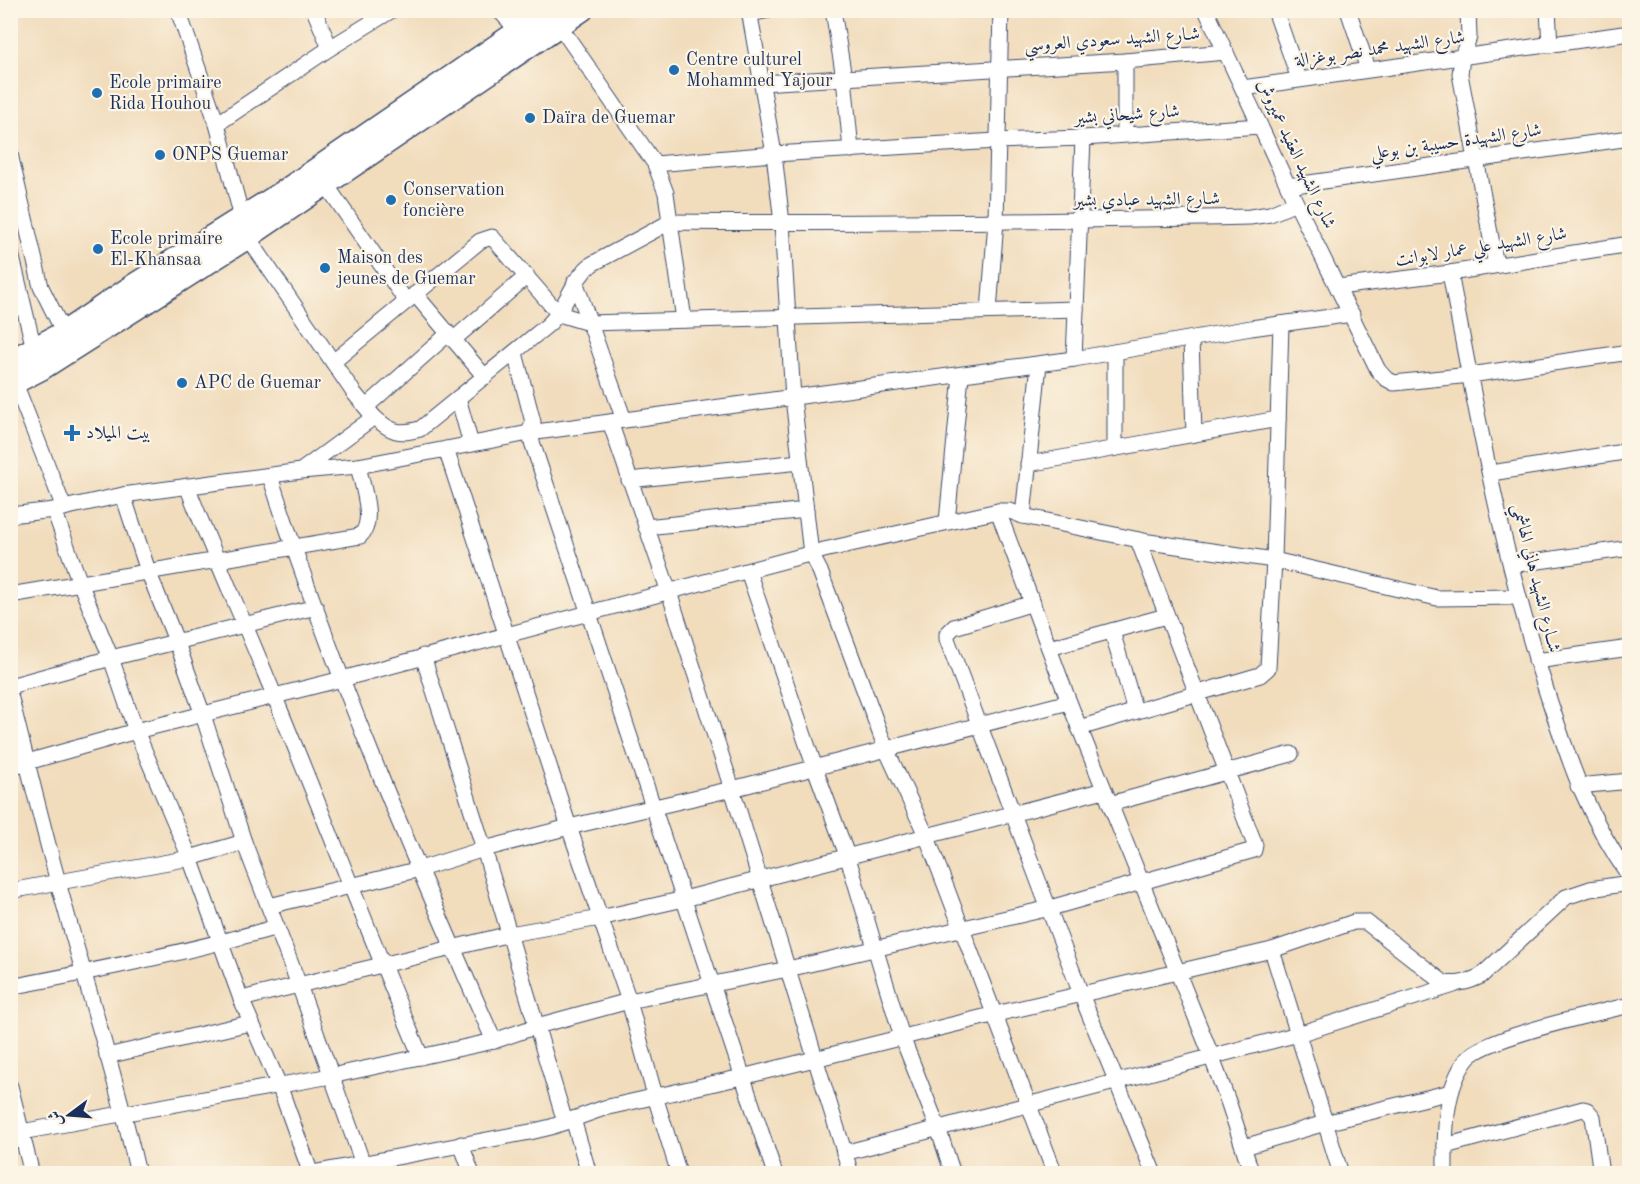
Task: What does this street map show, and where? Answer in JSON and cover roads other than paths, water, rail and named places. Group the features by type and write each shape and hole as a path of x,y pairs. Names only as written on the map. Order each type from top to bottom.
{"highway":[{"path":"12,376 68,341 134,285 325,183 495,58 518,31 582,10"},
{"path":"244,228 554,18"}],"street":[{"path":"178,10 217,124 244,228 333,362 370,412 391,430 406,433 420,429 515,353 559,314 575,281 592,264 670,222"},
{"path":"314,10 330,48"},
{"path":"217,124 330,48 392,10"},
{"path":"499,10 518,31"},
{"path":"770,10 749,12 774,154 782,223 793,398 811,554 820,571 885,749 927,837 963,928 1055,1173"},
{"path":"832,10 844,78 851,150"},
{"path":"989,311 996,221 1001,10"},
{"name":"شارع الشهيد العقيد عميروش","path":"1206,10 1296,203 1384,378 1394,383 1470,375 1629,352"},
{"path":"1275,10 1299,79"},
{"path":"1348,10 1368,69"},
{"path":"1468,10 1468,37 1460,74 1496,265"},
{"path":"1548,10 1550,45"},
{"path":"554,18 655,164 666,193 684,320"},
{"name":"شارع الشهيد محمد نصر بوغزالة","path":"1243,88 1629,33"},
{"name":"شـارع الشهيد سعودي العروسي","path":"761,83 1125,61 1226,52"},
{"path":"1125,61 1125,134"},
{"name":"شارع شيحاني بشير","path":"655,164 774,154 1260,126"},
{"path":"1074,359 1083,138"},
{"name":"شارع الشهيدة حسيبة بن بوعلي","path":"1288,186 1629,138"},
{"path":"11,163 37,275 68,341"},
{"path":"325,183 411,298 451,337 485,377"},
{"name":"شـارع الشهيد عبادي بشير","path":"670,222 1080,221 1250,217 1270,214 1296,203"},
{"path":"333,362 480,241 489,237 494,238 559,314 589,323 1076,309"},
{"name":"شارع الشهيد علي عمار لابوانت","path":"1338,287 1450,273 1629,244"},
{"path":"10,249 37,359"},
{"name":"شــارع الشهيد هاني الهاشمي","path":"1450,273 1518,597 1536,661 1578,786 1609,846 1629,877"},
{"path":"17,280 37,275"},
{"path":"301,471 370,412 451,337 527,276"},
{"path":"575,281 616,421 629,480 669,592 732,789 850,1173"},
{"path":"10,515 59,509 123,495 301,471 358,466 529,433 1074,359 1352,314"},
{"path":"1079,728 1260,675 1268,668 1274,560 1281,324"},
{"path":"1191,339 1194,434"},
{"path":"1115,352 1115,448"},
{"path":"515,353 533,422 529,433 775,1173"},
{"path":"1023,516 1038,364"},
{"path":"947,522 961,375"},
{"path":"12,376 59,509 80,583 111,658 136,731 190,858 240,999 279,1085 310,1173 530,1132 604,1108 815,1060 996,1014 1272,950 1354,922 1366,922 1444,983 1454,985"},
{"path":"458,398 471,444"},
{"path":"1028,464 1278,419"},
{"path":"446,449 569,827 629,1001 679,1173"},
{"path":"1491,473 1629,451"},
{"path":"629,480 800,462"},
{"path":"10,595 360,536 366,531 368,516 358,466"},
{"path":"270,476 293,548 342,679 494,1041"},
{"path":"187,486 275,696 382,965 422,1057"},
{"path":"123,495 148,572 177,643 244,842 299,985 363,1164"},
{"path":"646,528 806,510"},
{"path":"998,511 1079,728 1212,1057 1252,1173"},
{"path":"10,767 136,731 342,679 811,554 998,511 1010,511 1023,516 1138,540 1274,560 1437,598 1518,597"},
{"path":"16,1133 331,1076 494,1041 537,1026 629,1001 788,969 1050,909 1254,850 1255,845 1138,540"},
{"path":"1511,565 1629,548"},
{"path":"748,571 848,858 902,1037 953,1173"},
{"path":"1033,603 954,627 947,634 947,639 1081,994 1154,1173"},
{"path":"10,686 111,658 316,607"},
{"path":"1049,648 1166,616"},
{"path":"1112,631 1135,711"},
{"path":"1536,661 1629,648"},
{"path":"423,656 537,1026 589,1173"},
{"path":"10,695 57,881 124,1113 138,1173"},
{"path":"269,906 420,869 484,849 569,827 732,789 1069,702"},
{"path":"240,999 510,934 600,918 761,881 1014,814 1227,772 1291,754"},
{"path":"1578,786 1629,781"},
{"path":"10,891 190,858 244,842"},
{"path":"844,1153 1298,1034 1466,983 1480,976 1566,897 1590,889 1629,884"},
{"path":"10,987 221,943 277,927"},
{"path":"1272,950 1341,1173"},
{"path":"1445,1173 1445,1146 1451,1092 1469,1057 1506,1038 1629,1005"},
{"path":"107,1056 250,1023"},
{"path":"10,1086 16,1133 32,1173"},
{"path":"1244,1147 1325,1123 1451,1092"},
{"path":"1445,1146 1583,1109 1593,1117 1601,1173"},
{"path":"461,1144 472,1173"}],"place":[{"name":"Centre culturel Mohammed Yajour","path":"674,70"},
{"name":"Ecole primaire Rida Houhou","path":"97,93"},
{"name":"Daïra de Guemar","path":"530,118"},
{"name":"ONPS Guemar","path":"160,155"},
{"name":"Conservation foncière","path":"391,200"},
{"name":"Ecole primaire El-Khansaa","path":"98,249"},
{"name":"Maison des jeunes de Guemar","path":"325,268"},
{"name":"APC de Guemar","path":"182,383"},
{"name":"بيت الميلاد","path":"72,433"}]}
